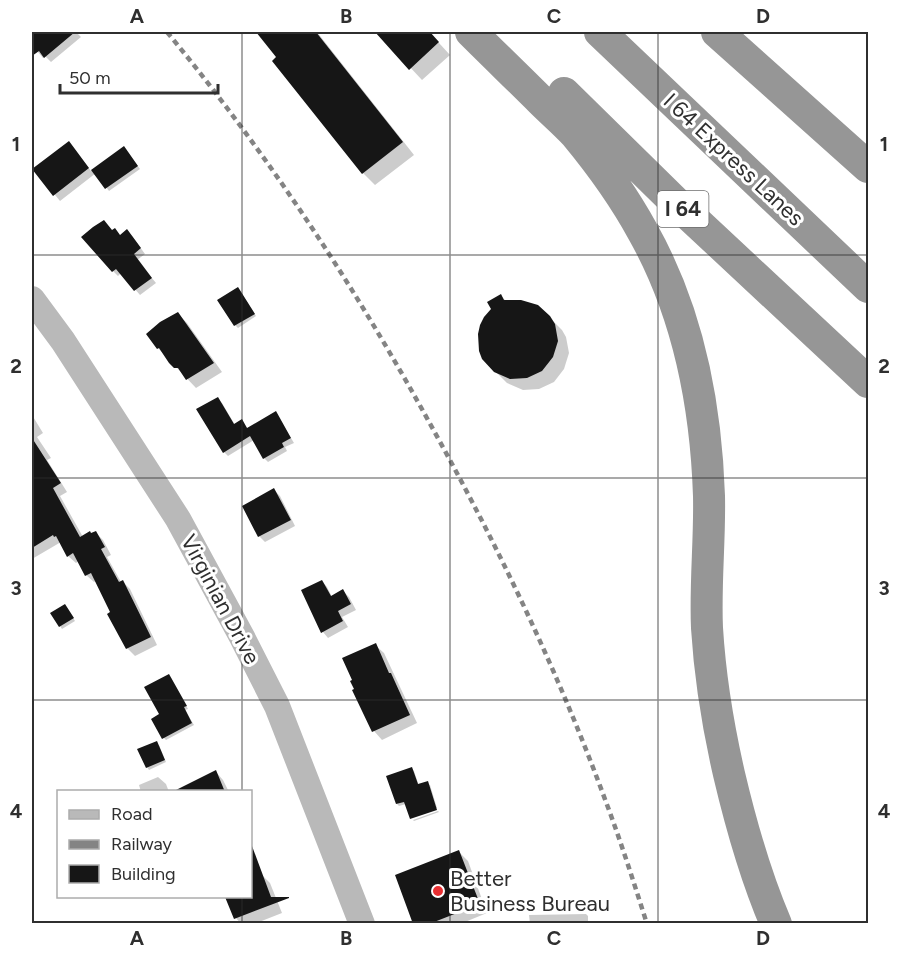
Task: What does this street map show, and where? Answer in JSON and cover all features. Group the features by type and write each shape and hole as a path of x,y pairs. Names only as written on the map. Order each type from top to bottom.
{"highway":[{"path":"471,32 575,134 623,199 644,234 666,279 683,327 698,387 706,442 709,498 707,629 712,681 722,741 739,816 761,890 776,924"},
{"name":"I 64","path":"501,32 675,202 868,382"},
{"name":"I 64 Express Lanes","path":"600,32 868,286"},
{"path":"717,32 868,167"}],"street":[{"name":"Virginian Drive","path":"32,299 63,340 178,519 242,637 277,706 362,924"}],"building":[{"path":"32,32 75,32 44,58 39,51 32,56"},
{"path":"256,32 316,32 403,142 362,174 272,61 276,57"},
{"path":"375,32 430,32 439,42 409,70"},
{"path":"69,141 89,168 53,196 32,169"},
{"path":"124,146 138,166 105,189 91,170"},
{"path":"104,220 112,230 115,228 120,235 127,229 141,248 134,254 152,278 134,291 116,269 112,272 81,237"},
{"path":"238,287 255,314 234,326 217,300"},
{"path":"501,294 504,300 521,300 538,305 555,324 558,341 553,357 542,371 527,378 510,379 494,372 482,359 479,351 480,325 491,309 487,302"},
{"path":"178,312 214,363 186,380 178,368 174,368 169,363 146,334 160,322"},
{"path":"218,397 234,424 242,419 247,428 276,411 291,438 282,443 284,447 263,459 250,436 223,453 196,409"},
{"path":"32,438 61,483 53,488 80,537 90,531 91,533 96,531 105,547 101,549 119,582 123,580 151,637 126,649 107,614 110,612 91,573 85,576 73,553 67,557 56,536 53,535 32,548"},
{"path":"274,488 291,520 258,537 242,506"},
{"path":"322,580 331,596 343,589 351,604 338,611 343,621 321,633 301,590"},
{"path":"65,604 74,618 59,627 50,613"},
{"path":"376,643 410,715 372,732 352,690 354,689 350,681 352,680 342,658"},
{"path":"169,674 187,706 184,707 192,723 162,739 151,719 159,714 144,687"},
{"path":"157,741 165,760 146,768 137,749"},
{"path":"412,767 418,784 428,781 437,810 410,819 404,802 396,804 386,776"},
{"path":"216,770 224,790 176,790"},
{"path":"252,846 271,897 289,898 234,919 225,898 252,898"},
{"path":"459,850 480,904 429,924 413,924 395,875"}],"railway":[{"path":"167,32 241,127 310,225 374,326 458,476 505,567 569,707 612,817 647,924"}],"place":[{"name":"Better Business Bureau","path":"438,891"}]}
